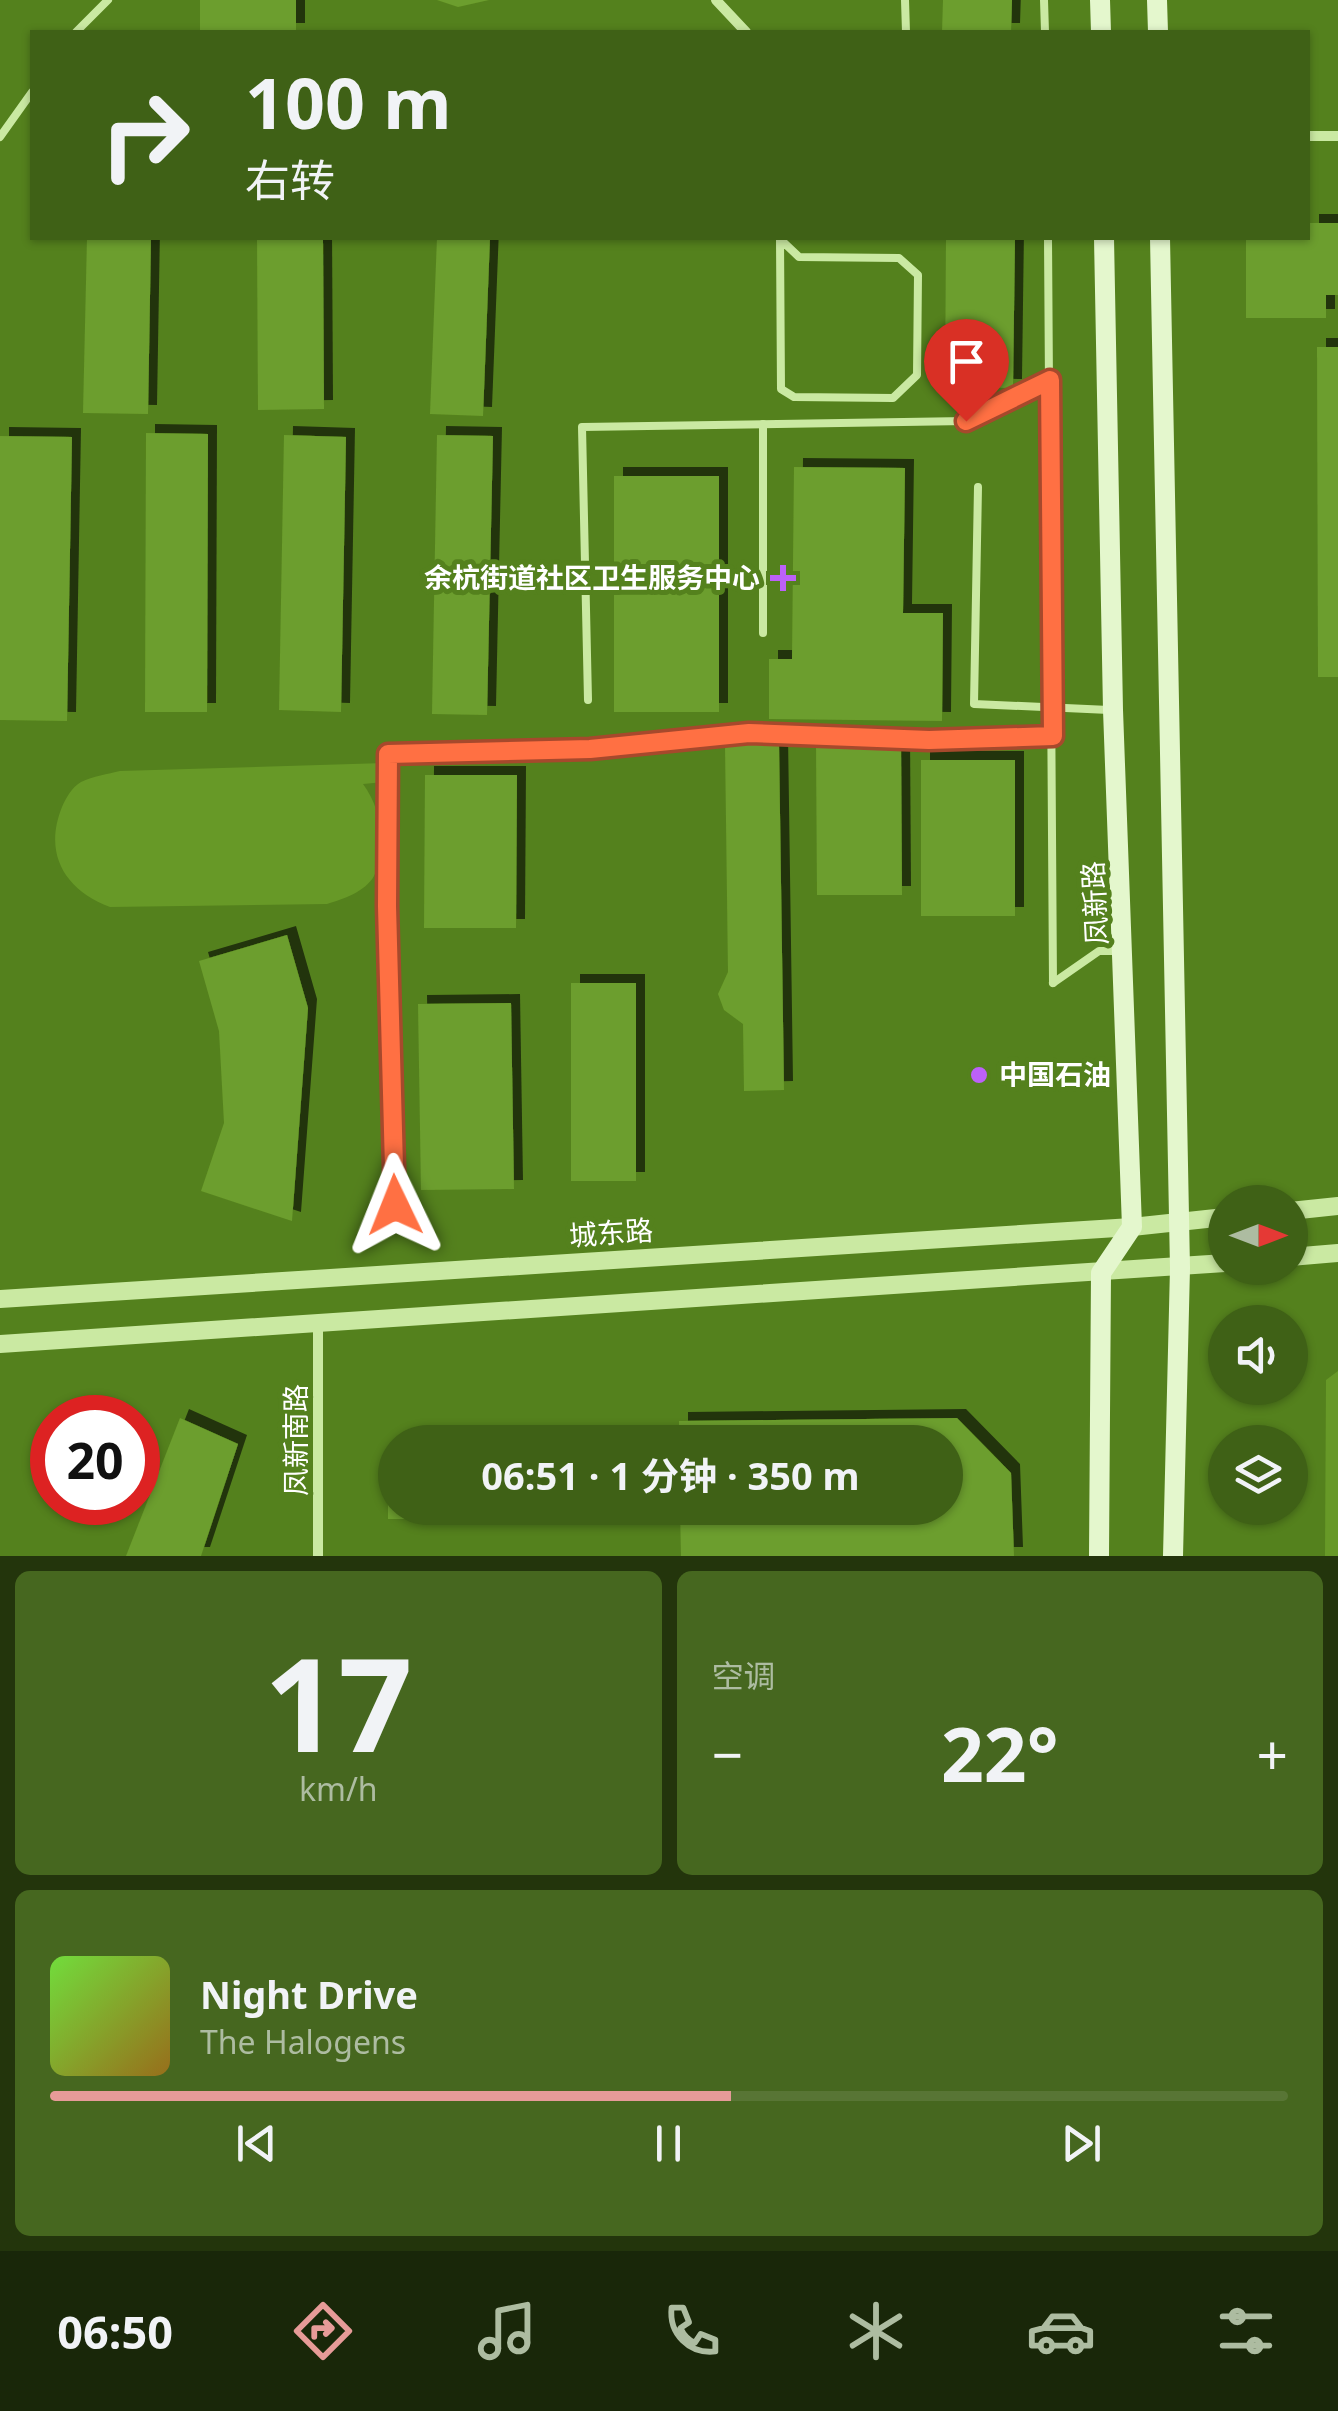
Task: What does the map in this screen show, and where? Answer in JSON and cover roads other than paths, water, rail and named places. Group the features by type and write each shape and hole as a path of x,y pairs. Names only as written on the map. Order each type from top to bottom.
{"main road":[{"path":"1100,0 1101,30"},
{"path":"1158,0 1158,30"},
{"name":"凤新路","path":"1104,240 1113,710 1125,950 1132,1227"},
{"path":"1160,240 1176,1222 1180,1268 1173,1556"},
{"path":"1099,1556 1101,1273 1132,1227"}],"street":[{"path":"716,0 744,30"},
{"path":"1310,136 1338,136"},
{"path":"1308,1208 1338,1206"},
{"name":"城东路","path":"0,1300 1132,1227 1208,1219"},
{"path":"1308,1255 1338,1252"},
{"path":"0,1344 1208,1266"},
{"name":"凤新南路","path":"318,1325 318,1556"}],"lane":[{"path":"78,30 108,0"},
{"path":"905,0 906,30"},
{"path":"1044,0 1045,30"},
{"path":"0,137 30,95"},
{"path":"780,240 781,389 794,396 893,398 917,375 918,275 898,258 799,257 782,240"},
{"path":"1048,240 1053,983 1099,950 1125,950"},
{"path":"588,700 582,427 966,421 1050,380"},
{"path":"763,424 763,633"},
{"path":"978,488 974,704 1113,710"},
{"path":"395,1205 387,906 388,754 590,749 749,733 929,740 1053,736"}],"place":[{"name":"余杭街道社区卫生服务中心","path":"783,578"},
{"name":"中国石油","path":"979,1075"}]}
